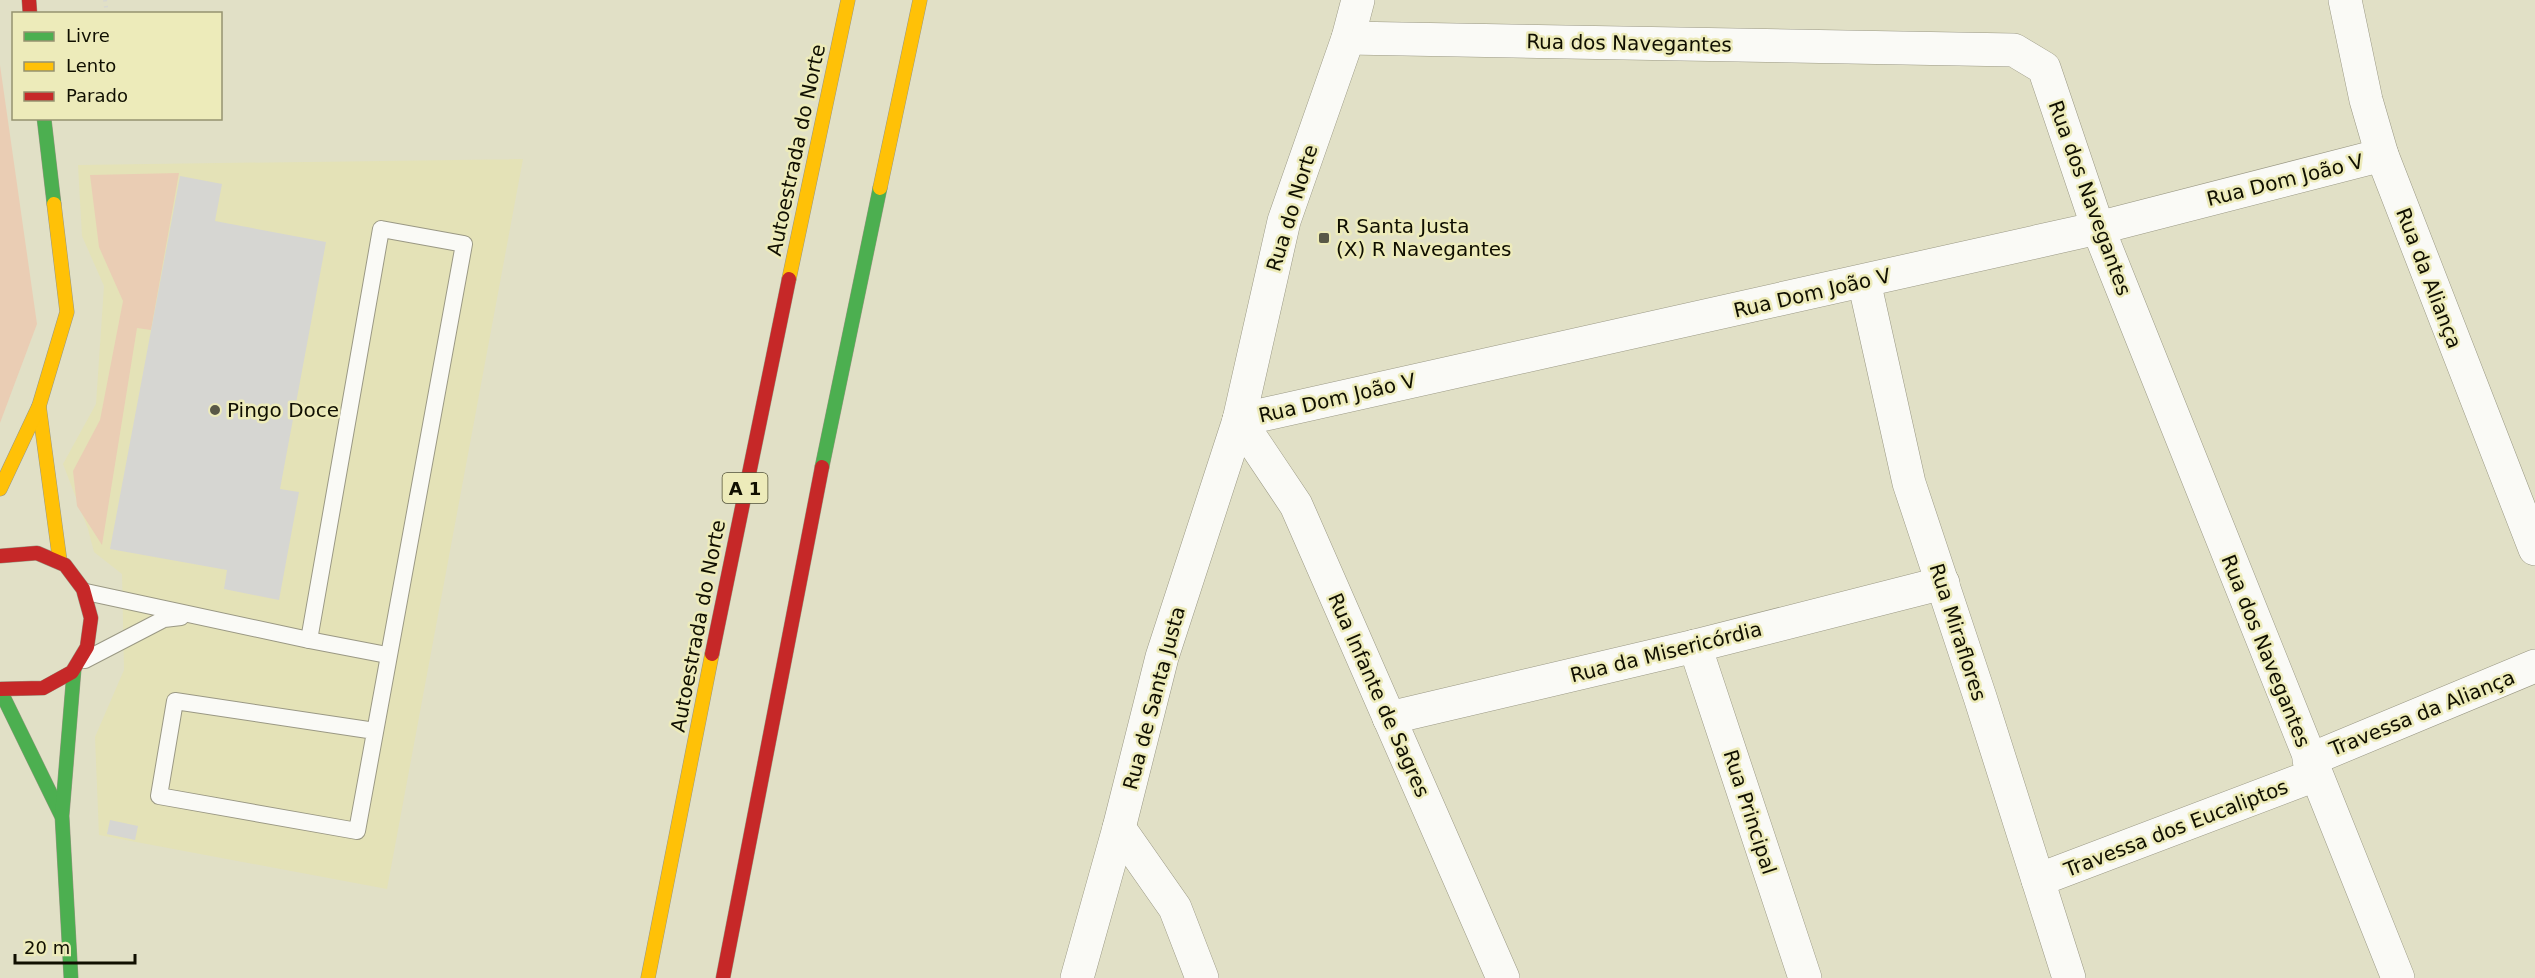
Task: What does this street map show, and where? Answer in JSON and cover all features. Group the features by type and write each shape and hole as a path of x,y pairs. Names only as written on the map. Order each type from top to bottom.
{"main road":[{"name":"Autoestrada do Norte","path":"648,978 738,520 848,0"},
{"path":"723,978 812,515 881,177 920,0"},
{"path":"0,489 39,406 67,312 44,120"},
{"path":"39,406 60,562"},
{"path":"0,556 14,552 38,552 60,562 76,575 86,592 93,616 90,640 77,666 62,816 71,978"},
{"path":"0,689 19,692 39,690 58,683 77,666"},
{"path":"0,689 62,816"}],"street":[{"name":"Rua do Norte","path":"1239,420 1284,221 1348,38 1358,0"},
{"name":"Rua da Aliança","path":"2345,0 2366,100 2382,155 2535,549"},
{"name":"Rua dos Navegantes","path":"1348,38 2014,50 2043,68 2098,228 2398,978"},
{"name":"Rua Dom João V","path":"1239,420 2098,228 2382,155"},
{"name":"Rua Miraflores","path":"1864,281 1909,483 2069,978"},
{"name":"Rua Infante de Sagres","path":"1239,420 1296,505 1503,978"},
{"name":"Rua de Santa Justa","path":"1077,978 1119,828 1161,657 1239,420"},
{"name":"Rua da Misericórdia","path":"1389,718 1695,646 1942,584"},
{"name":"Rua Principal","path":"1695,646 1805,978"},
{"name":"Travessa da Aliança","path":"2312,767 2535,666"},
{"name":"Travessa dos Eucaliptos","path":"2038,880 2312,767"},
{"path":"1119,828 1175,908 1202,978"}],"lane":[{"path":"309,640 381,229 464,244 387,656 375,731 357,831 159,796 175,701 375,731"},
{"path":"86,592 387,656"},
{"path":"77,666 164,619 191,615"}],"shaded area":[{"path":"0,65 37,324 0,423"},
{"path":"523,159 387,889 99,835 95,737 124,670 122,574 94,552 88,529 63,464 96,404 104,286 82,236 78,165"},
{"path":"179,173 151,330 137,328 102,545 77,506 73,471 100,420 123,301 99,247 90,175"}],"building":[{"name":"Pingo Doce","path":"180,176 222,184 215,221 326,242 280,489 299,492 279,600 224,589 227,570 110,549"},
{"path":"110,820 138,826 135,840 107,834"}],"traffic: fast":[{"path":"44,120 54,204"},
{"path":"822,467 880,188"},
{"path":"71,978 62,816 74,670"},
{"path":"0,690 61,815"}],"traffic: slow":[{"path":"789,279 848,0"},
{"path":"880,188 920,0"},
{"path":"0,489 39,406 67,312 54,204"},
{"path":"39,406 60,562"},
{"path":"648,978 712,654"}],"traffic: jam":[{"path":"29,0 30,12"},
{"path":"712,654 789,279"},
{"path":"723,978 822,467"},
{"path":"0,556 37,553 65,565 83,589 91,618 87,647 72,672 43,688 0,689"}],"place":[{"name":"R Santa Justa (X) R Navegantes","path":"1324,238"},
{"name":"Pingo Doce","path":"215,410"}]}
